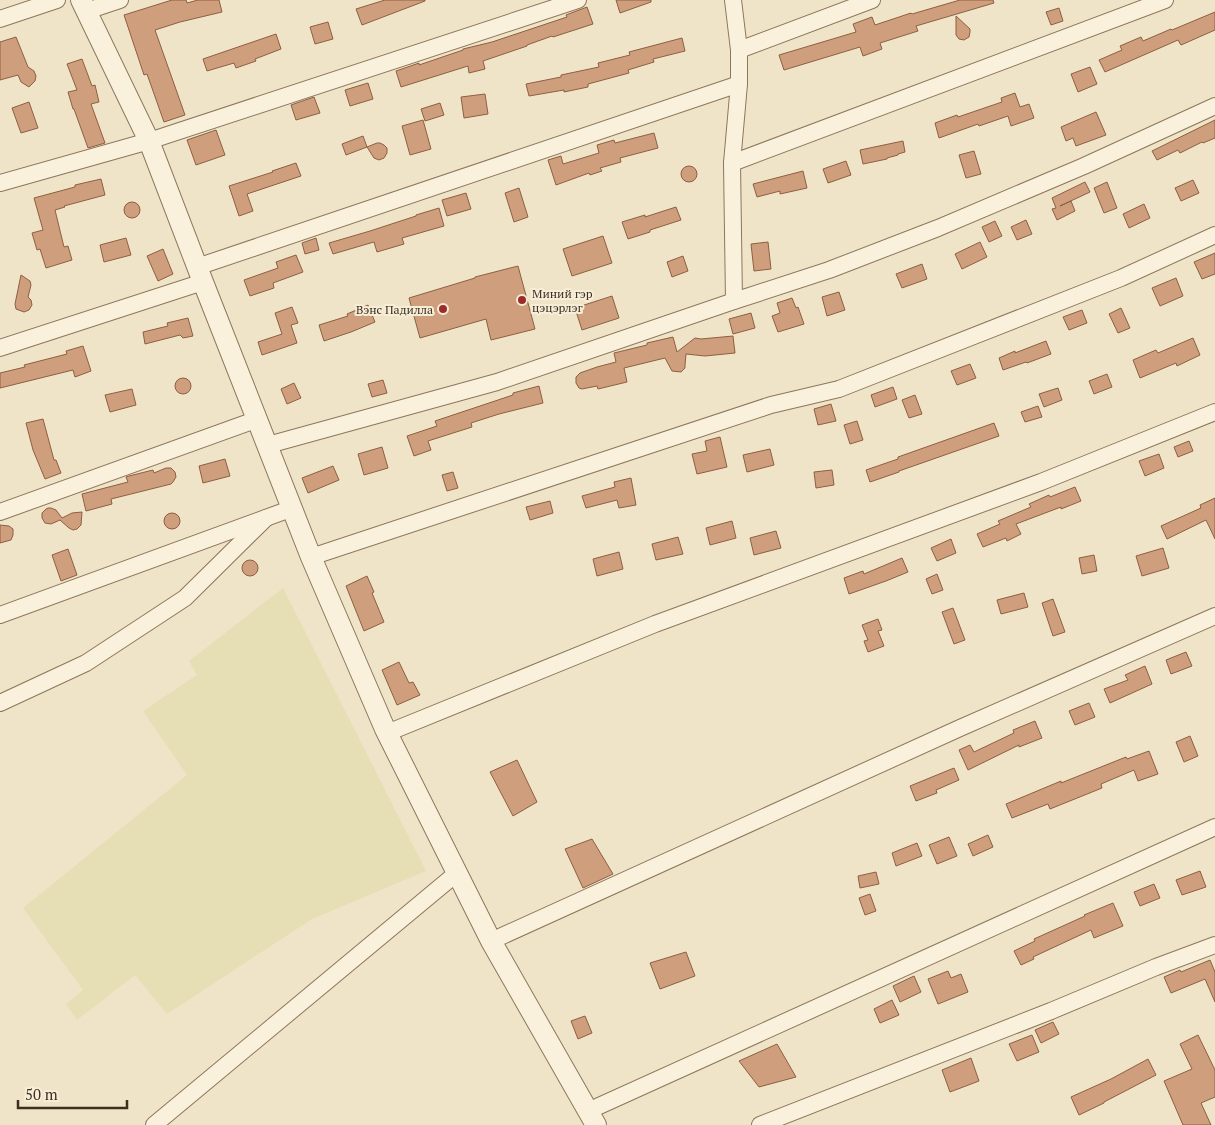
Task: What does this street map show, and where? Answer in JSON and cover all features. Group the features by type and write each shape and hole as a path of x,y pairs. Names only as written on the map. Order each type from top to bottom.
{"street":[{"path":"0,18 57,0"},
{"path":"120,0 84,5 148,141 311,557 387,733 491,941 592,1118 1215,827"},
{"path":"0,184 148,141 578,0"},
{"path":"733,0 739,50 732,164 734,301"},
{"path":"739,50 872,0"},
{"path":"732,164 1165,0"},
{"path":"0,348 738,84"},
{"path":"268,445 497,382 829,270 938,228 1084,166 1215,106"},
{"path":"311,557 771,405 839,389 1121,278 1215,235"},
{"path":"387,733 655,624 1042,482 1215,412"},
{"path":"0,512 258,419"},
{"path":"0,616 293,508"},
{"path":"0,703 86,663 185,598 266,518"},
{"path":"491,941 960,728 1215,616"},
{"path":"154,1125 457,873"},
{"path":"760,1125 1215,945"}],"shaded area":[{"path":"283,588 426,871 312,919 167,1014 135,975 77,1020 66,1004 83,990 23,908 187,775 143,711 197,675 189,661"}],"building":[{"path":"172,0 186,0 187,3 198,0 219,0 222,12 155,30 185,115 164,122 147,74 144,75 124,15"},
{"path":"385,0 425,1 362,25 356,9"},
{"path":"616,0 651,0 651,2 620,13"},
{"path":"960,0 993,0 994,3 916,26 918,31 880,43 882,49 863,56 860,47 784,70 779,55 856,32 853,24 872,17 875,25"},
{"path":"587,7 593,24 552,36 483,61 485,69 469,73 468,66 401,87 396,71 567,17 566,15"},
{"path":"1059,8 1063,21 1051,25 1046,12"},
{"path":"1215,12 1215,30 1181,45 1178,40 1105,72 1099,60 1122,50 1120,46 1141,37 1143,41"},
{"path":"956,16 970,29 969,37 964,40 959,39 956,35"},
{"path":"328,22 333,39 315,44 310,27"},
{"path":"276,34 281,49 236,68 234,63 207,71 203,59"},
{"path":"16,37 28,67 34,71 36,76 35,81 29,87 21,82 18,75 0,80 0,42"},
{"path":"682,38 685,51 653,59 654,62 628,70 629,73 588,84 588,87 529,96 526,84 599,67 598,63 630,55 629,52"},
{"path":"82,59 92,86 95,85 99,102 91,104 105,143 88,148 68,92 77,90 67,64"},
{"path":"1090,67 1097,84 1078,92 1071,74"},
{"path":"368,83 373,99 350,106 345,90"},
{"path":"1015,93 1020,107 1029,104 1034,118 1011,126 1008,116 939,138 935,123 1002,102 1001,98"},
{"path":"485,94 488,114 464,118 461,97"},
{"path":"314,97 320,113 296,120 291,105"},
{"path":"29,102 38,128 21,133 12,108"},
{"path":"440,103 444,115 425,121 421,109"},
{"path":"1096,112 1106,135 1076,146 1073,138 1066,141 1061,127"},
{"path":"423,120 431,149 410,155 402,126"},
{"path":"1215,120 1215,138 1180,153 1178,150 1157,160 1152,151"},
{"path":"216,130 225,155 196,165 187,140"},
{"path":"654,133 658,148 620,158 621,162 600,168 602,171 590,175 589,173 556,185 548,160 561,156 563,164 599,153 597,145 614,140 615,143"},
{"path":"363,136 367,147 346,155 342,144"},
{"path":"903,141 905,152 887,159 863,164 860,150"},
{"path":"380,143 387,148 387,153 384,158 379,160 374,158 367,147"},
{"path":"974,151 981,174 966,178 959,155"},
{"path":"846,161 851,175 828,183 823,169"},
{"path":"296,163 301,176 247,194 253,211 239,216 229,186"},
{"path":"686,166 692,166 697,171 695,180 686,182 681,177 681,171"},
{"path":"803,171 807,188 780,194 780,191 757,197 753,184"},
{"path":"101,179 105,195 55,210 64,247 68,246 72,260 46,268 40,249 37,250 32,233 43,230 34,198"},
{"path":"1193,180 1199,193 1181,201 1175,188"},
{"path":"1085,182 1090,192 1060,206 1071,201 1075,211 1057,220 1052,209 1056,208 1052,198"},
{"path":"1107,182 1117,208 1104,213 1094,188"},
{"path":"519,188 528,217 514,222 505,193"},
{"path":"466,193 471,209 447,216 442,200"},
{"path":"129,202 135,202 140,207 138,216 129,218 124,213 124,207"},
{"path":"1144,204 1150,218 1129,228 1123,214"},
{"path":"676,207 681,220 628,239 622,222"},
{"path":"439,208 444,226 402,238 404,244 377,252 374,242 333,254 329,243"},
{"path":"1026,220 1032,234 1017,240 1011,227"},
{"path":"995,221 1002,236 989,242 982,227"},
{"path":"603,236 612,263 572,276 563,249"},
{"path":"126,238 131,255 104,262 100,245"},
{"path":"316,238 319,250 305,254 302,243"},
{"path":"768,242 771,269 754,271 751,244"},
{"path":"980,242 987,257 962,269 955,254"},
{"path":"163,249 173,274 158,281 147,256"},
{"path":"1215,253 1215,274 1202,279 1194,262"},
{"path":"296,255 303,272 273,283 274,288 250,296 244,280 278,268 276,262"},
{"path":"683,256 688,271 672,277 667,262"},
{"path":"922,264 927,279 902,288 896,274"},
{"path":"518,266 535,329 491,340 486,319 420,338 409,298 475,277"},
{"path":"21,275 30,281 31,285 28,297 32,305 29,310 24,312 16,309 15,304"},
{"path":"1176,278 1183,296 1160,306 1152,288"},
{"path":"839,292 845,310 827,316 822,297"},
{"path":"612,296 619,318 582,330 575,308"},
{"path":"792,298 796,308 798,307 804,324 778,332 772,316 780,313 777,303"},
{"path":"368,305 375,322 324,341 319,325 348,316 347,314"},
{"path":"292,307 298,323 291,325 297,343 262,355 258,342 282,334 275,313"},
{"path":"1121,308 1130,328 1118,333 1109,314"},
{"path":"1082,310 1087,323 1069,330 1063,317"},
{"path":"751,313 755,328 733,334 729,319"},
{"path":"188,318 193,336 183,338 180,335 145,344 143,332 168,326 167,323"},
{"path":"733,336 735,353 705,356 686,354 685,368 681,372 672,371 665,358 624,368 627,382 598,389 597,386 582,389 576,383 576,377 580,373 616,362 614,353 647,345 647,343 673,337 677,352 695,338"},
{"path":"1193,338 1200,355 1177,366 1176,363 1140,378 1133,360 1156,350 1158,353"},
{"path":"1046,341 1051,354 1003,370 999,358"},
{"path":"83,346 91,371 75,377 73,370 0,388 0,373 67,354 66,351"},
{"path":"970,364 976,378 957,385 951,371"},
{"path":"1107,374 1112,387 1094,394 1089,381"},
{"path":"180,378 186,378 191,383 189,392 180,394 175,389 175,383"},
{"path":"383,380 387,393 372,397 368,384"},
{"path":"294,383 301,398 287,404 281,389"},
{"path":"539,386 543,403 471,423 472,427 428,441 431,450 414,456 407,436 437,426 435,421 513,395 513,393"},
{"path":"893,387 897,399 875,407 871,395"},
{"path":"1058,388 1062,400 1044,407 1039,394"},
{"path":"132,389 136,405 110,412 105,395"},
{"path":"915,395 922,414 909,418 902,400"},
{"path":"831,404 836,421 818,425 814,409"},
{"path":"1038,406 1042,417 1025,422 1021,412"},
{"path":"43,419 54,460 56,460 61,473 45,479 33,450 26,423"},
{"path":"857,421 863,440 850,444 844,425"},
{"path":"994,423 999,436 870,482 866,470"},
{"path":"720,437 727,467 697,474 692,454 707,451 705,441"},
{"path":"1189,441 1193,451 1178,457 1174,447"},
{"path":"382,447 388,468 364,475 358,454"},
{"path":"770,449 774,465 747,472 743,455"},
{"path":"1159,454 1164,468 1145,476 1139,461"},
{"path":"225,459 230,476 203,483 199,466"},
{"path":"333,466 339,480 308,493 302,478"},
{"path":"171,468 175,472 176,477 171,484 111,499 112,504 86,511 82,494 128,482 126,477 129,476 153,470 154,473"},
{"path":"832,470 834,485 816,488 814,472"},
{"path":"453,472 458,488 447,491 442,475"},
{"path":"631,478 636,505 619,508 617,500 586,508 582,496 615,487 614,482"},
{"path":"1075,487 1081,501 1016,524 1021,534 1007,541 1006,538 983,547 977,534 1000,524 998,521 1031,507 1029,504 1049,495 1050,497"},
{"path":"1215,498 1215,539 1206,520 1167,539 1161,526 1201,508 1200,505"},
{"path":"550,501 553,513 530,520 526,507"},
{"path":"48,508 56,510 62,518 72,513 82,512 81,525 73,530 60,520 51,524 45,523 42,513"},
{"path":"169,513 175,513 180,518 178,527 169,529 164,524 164,518"},
{"path":"732,521 736,538 710,545 706,528"},
{"path":"0,525 9,526 13,529 11,540 0,543"},
{"path":"776,531 781,548 754,555 750,538"},
{"path":"678,537 683,554 656,560 652,544"},
{"path":"951,539 956,553 937,561 931,548"},
{"path":"1163,548 1169,568 1142,576 1136,556"},
{"path":"68,549 77,575 61,581 52,555"},
{"path":"619,552 623,569 597,576 593,559"},
{"path":"1094,555 1097,571 1082,574 1079,558"},
{"path":"902,558 908,572 849,594 844,578 863,571 864,574"},
{"path":"247,560 253,560 258,565 256,574 247,576 242,571 242,565"},
{"path":"937,574 943,590 932,594 926,579"},
{"path":"367,576 384,622 364,631 346,586"},
{"path":"1024,593 1028,607 1001,614 997,600"},
{"path":"1053,599 1065,632 1053,636 1042,603"},
{"path":"953,608 965,640 954,644 942,612"},
{"path":"878,619 882,630 878,631 884,646 868,652 864,641 868,640 862,625"},
{"path":"1186,652 1192,666 1171,674 1166,660"},
{"path":"399,662 409,683 413,682 420,695 397,705 382,670"},
{"path":"1145,666 1152,684 1110,703 1104,689 1128,680 1125,675"},
{"path":"1089,703 1095,717 1075,725 1069,711"},
{"path":"1035,721 1042,738 1019,747 1019,745 968,770 959,750 970,745 974,752 1014,733 1013,730"},
{"path":"1190,736 1198,756 1184,762 1176,742"},
{"path":"1149,751 1158,774 1138,781 1134,770 1101,784 1102,788 1050,809 1048,804 1012,818 1006,804 1061,781 1061,783 1126,757 1127,759"},
{"path":"517,760 537,802 513,816 490,772"},
{"path":"954,768 959,780 936,790 937,793 916,801 910,786"},
{"path":"988,835 993,847 973,856 968,844"},
{"path":"949,837 957,856 937,864 929,845"},
{"path":"592,839 613,874 583,888 565,849"},
{"path":"917,843 922,856 896,866 892,853"},
{"path":"1200,871 1206,887 1182,895 1176,880"},
{"path":"876,872 879,884 860,888 858,876"},
{"path":"1154,884 1160,898 1140,906 1134,892"},
{"path":"870,894 876,911 865,915 859,898"},
{"path":"1113,903 1123,926 1094,938 1091,930 1033,957 1034,959 1021,965 1014,951 1035,941 1034,939"},
{"path":"686,952 695,976 660,989 650,963"},
{"path":"1210,960 1215,972 1215,1002 1205,979 1171,993 1164,977"},
{"path":"948,971 951,978 961,974 968,992 938,1004 928,979"},
{"path":"914,976 921,992 900,1002 893,986"},
{"path":"892,1000 899,1015 880,1023 874,1009"},
{"path":"585,1016 592,1033 578,1039 571,1021"},
{"path":"1053,1022 1059,1034 1041,1043 1035,1030"},
{"path":"1032,1035 1039,1052 1017,1061 1009,1044"},
{"path":"1198,1035 1215,1070 1215,1097 1201,1103 1211,1125 1183,1125 1164,1081 1192,1069 1180,1044"},
{"path":"777,1044 796,1077 759,1087 739,1061"},
{"path":"971,1058 979,1081 950,1092 942,1070"},
{"path":"1148,1059 1156,1075 1079,1115 1071,1097 1111,1079"}],"place":[{"name":"Миний гэр цэцэрлэг","path":"522,300"},
{"name":"Вэнс Падилла","path":"443,309"}]}
